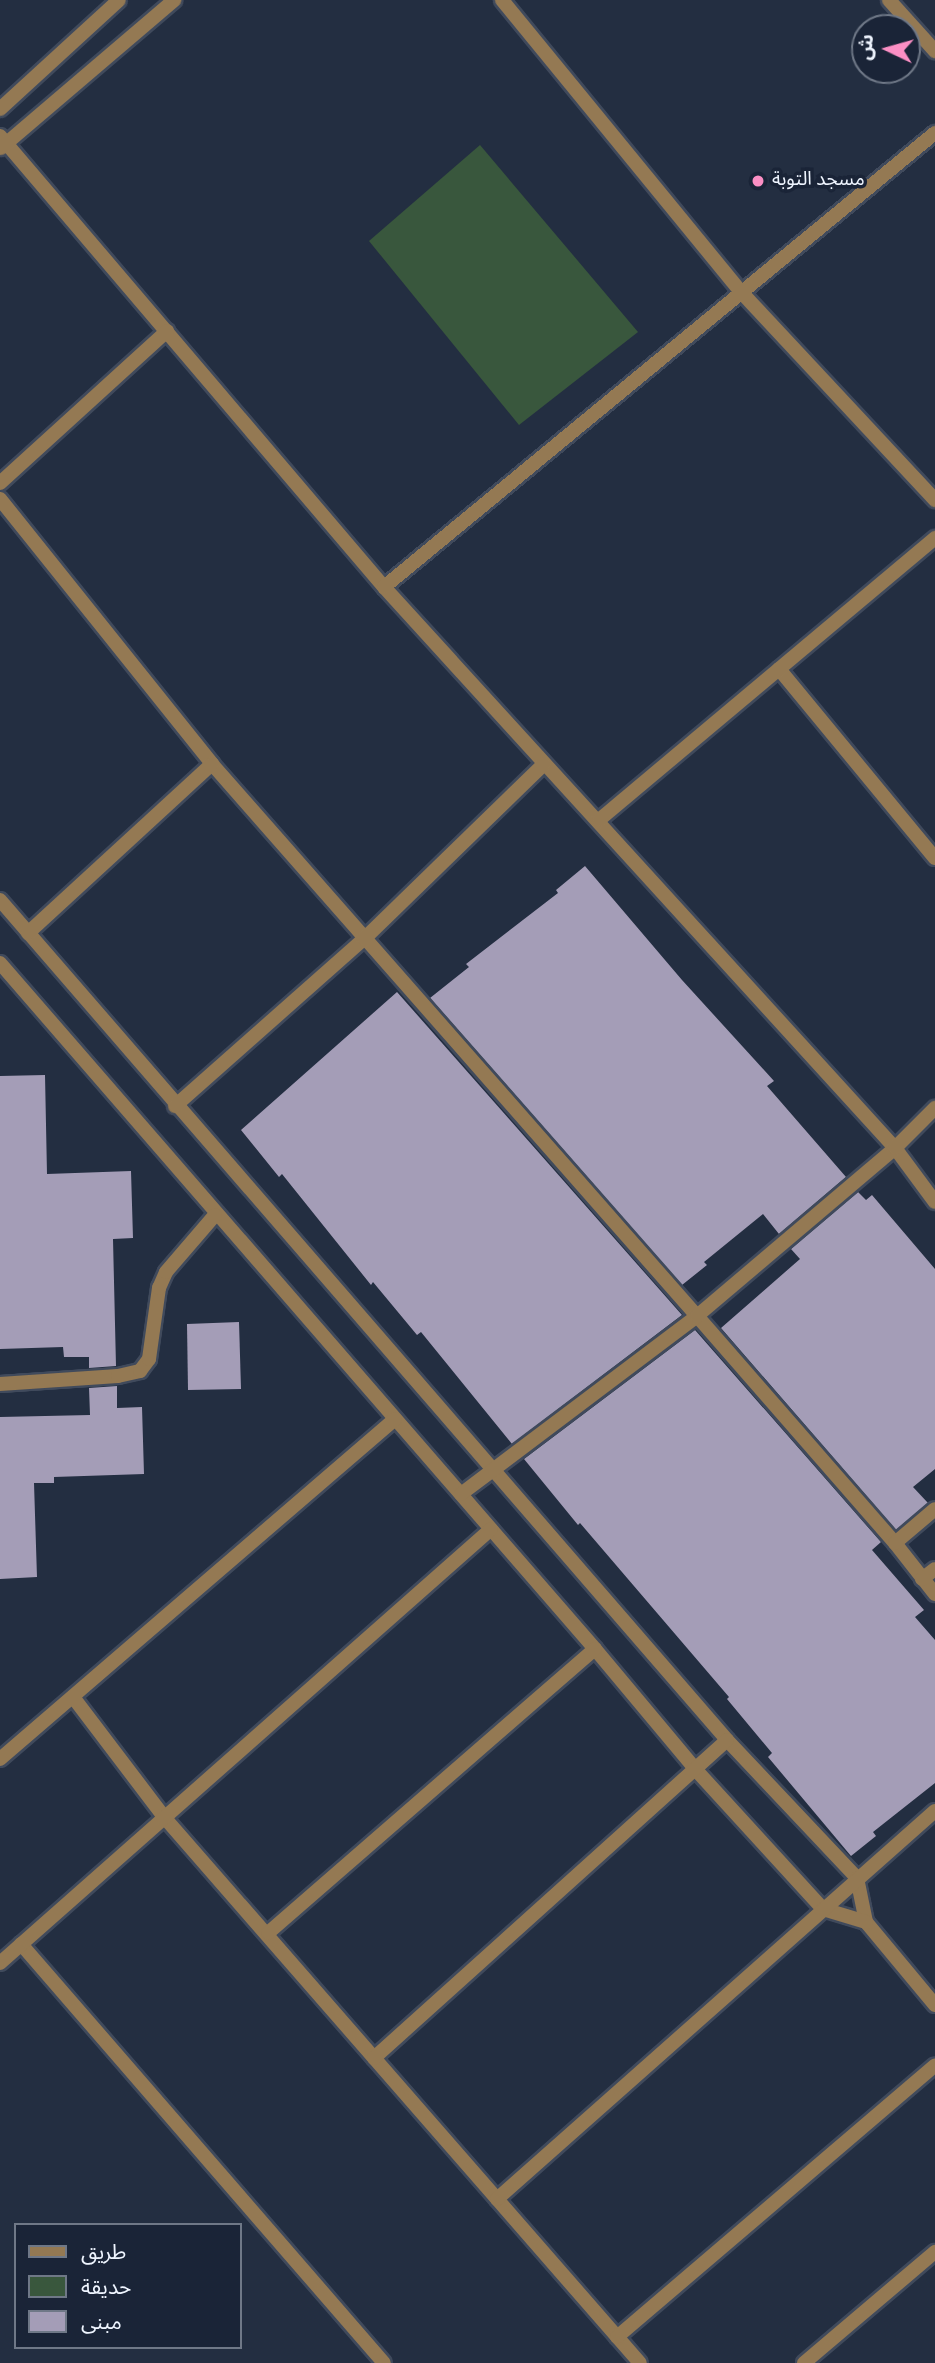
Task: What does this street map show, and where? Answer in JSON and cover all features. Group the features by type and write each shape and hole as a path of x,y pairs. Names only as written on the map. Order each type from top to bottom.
{"street":[{"path":"0,109 119,0"},
{"path":"174,0 2,143 167,331 384,587 895,1148 935,1202"},
{"path":"502,0 743,294 935,500"},
{"path":"889,0 935,51"},
{"path":"384,587 743,294 935,133"},
{"path":"0,482 167,331"},
{"path":"0,499 212,764 895,1543 935,1594"},
{"path":"599,820 935,538"},
{"path":"779,668 935,858"},
{"path":"28,933 212,764"},
{"path":"175,1106 364,939 544,764"},
{"path":"0,900 175,1106 727,1740 857,1878 866,1922 935,2005"},
{"path":"0,963 215,1214 492,1529 696,1770 823,1909 866,1922"},
{"path":"461,1494 697,1316 895,1148 935,1108"},
{"path":"0,1384 118,1376 140,1371 149,1359 159,1288 166,1272 215,1214"},
{"path":"0,1759 396,1419"},
{"path":"895,1543 935,1509"},
{"path":"0,1963 492,1529"},
{"path":"922,1579 935,1569"},
{"path":"268,1933 595,1649"},
{"path":"73,1697 164,1817 268,1933 640,2363"},
{"path":"374,2058 727,1740"},
{"path":"497,2199 935,1811"},
{"path":"21,1944 384,2363"},
{"path":"618,2337 935,2065"},
{"path":"804,2363 935,2252"}],"green space":[{"path":"480,145 638,332 519,425 369,241"}],"building":[{"path":"585,866 682,980 774,1081 767,1086 846,1177 779,1234 763,1214 704,1262 707,1265 682,1285 430,998 469,967 466,964 558,893 556,890"},
{"path":"397,992 682,1315 512,1444 421,1332 417,1335 373,1282 371,1285 282,1174 279,1177 241,1130"},
{"path":"45,1075 47,1174 131,1171 133,1238 113,1239 116,1366 89,1368 89,1357 64,1357 63,1347 0,1349 0,1076"},
{"path":"858,1192 866,1200 872,1195 935,1269 935,1469 913,1487 928,1503 896,1530 721,1328 800,1259 791,1249"},
{"path":"239,1322 241,1389 188,1390 187,1324"},
{"path":"695,1330 881,1542 872,1550 924,1610 915,1617 935,1640 935,1783 873,1832 876,1836 851,1856 768,1757 772,1753 727,1699 729,1697 580,1523 578,1525 524,1459"},
{"path":"117,1386 117,1408 142,1407 144,1474 54,1477 54,1483 34,1483 37,1577 0,1579 0,1417 90,1415 89,1388"}],"place":[{"name":"مسجد التوبة","path":"758,181"}]}
